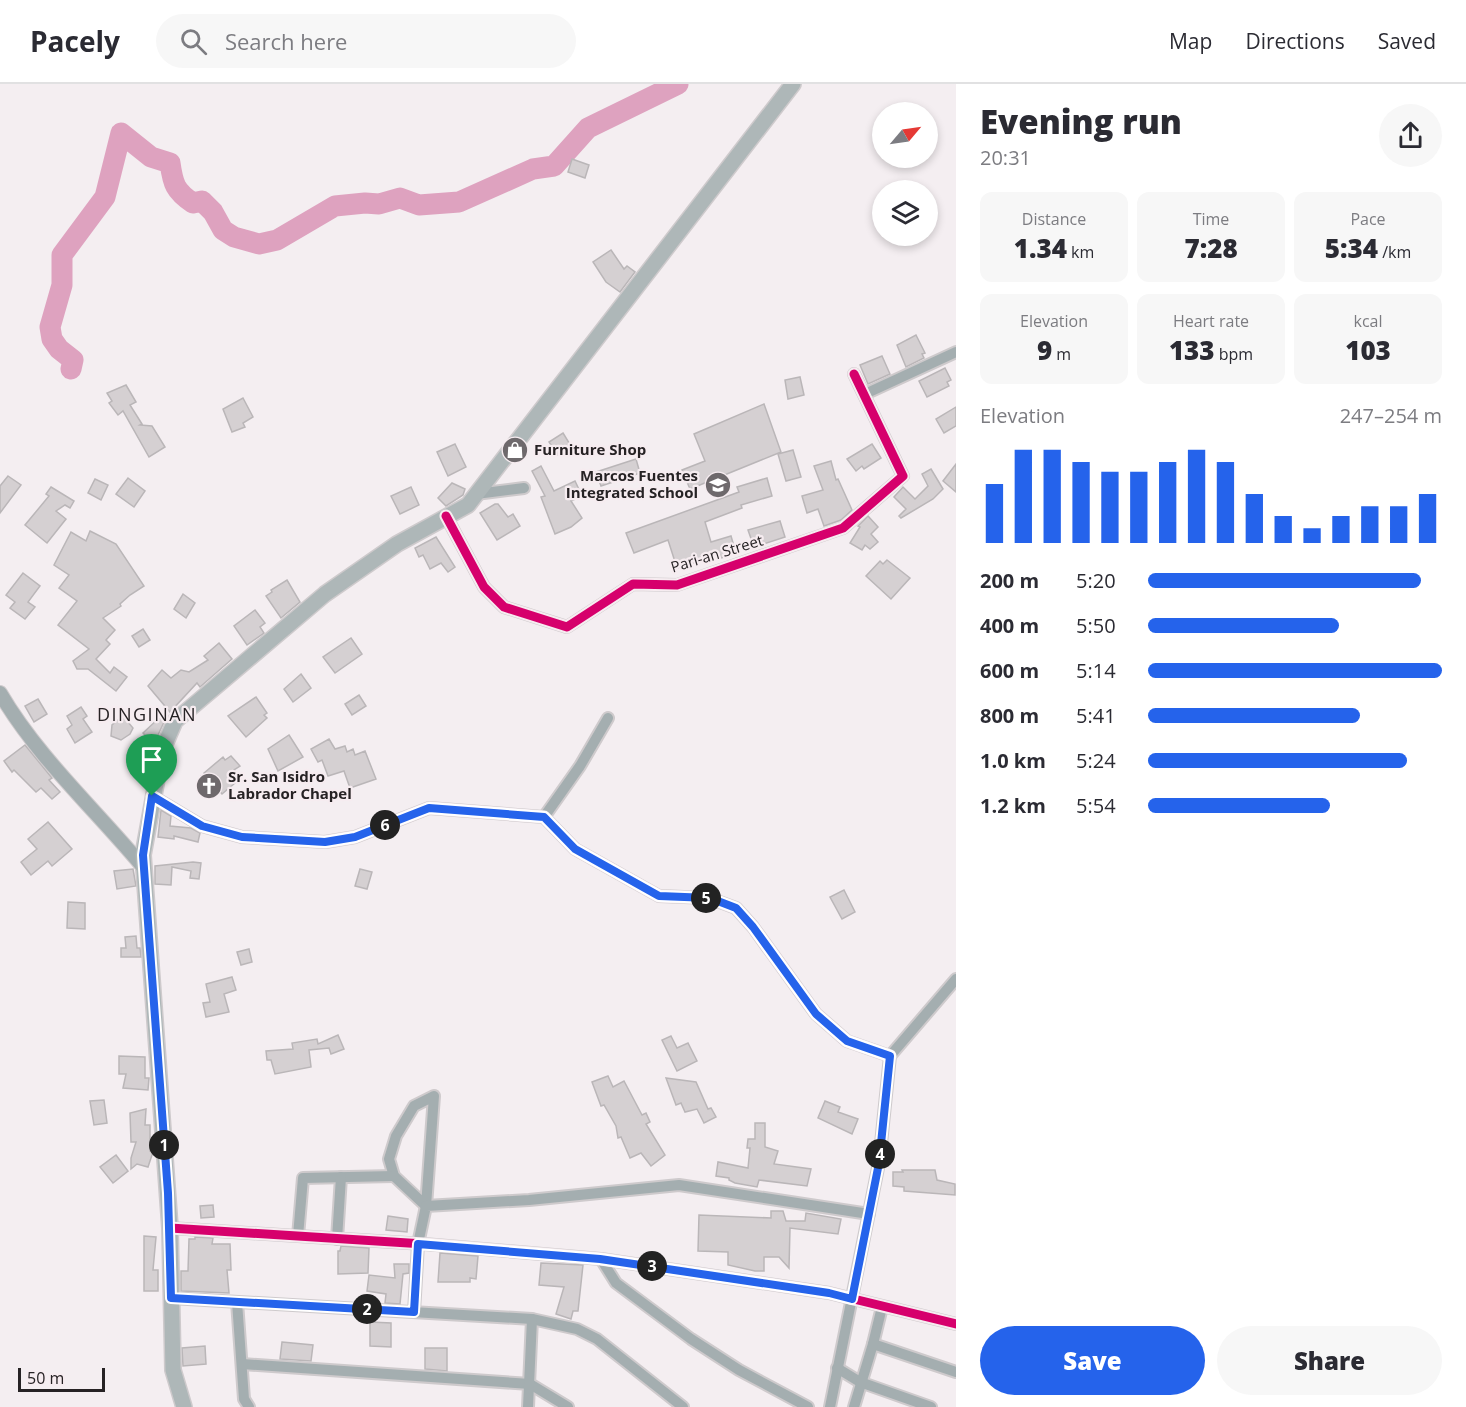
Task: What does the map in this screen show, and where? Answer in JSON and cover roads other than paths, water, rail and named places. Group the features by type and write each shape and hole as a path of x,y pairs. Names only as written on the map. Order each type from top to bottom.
{"main road":[{"path":"184,1407 173,1370 170,1228 143,855 162,751 175,721 325,594 398,544 468,505 793,84"}],"street":[{"path":"854,374 865,394 956,352"},
{"name":"Pari-an Street","path":"446,516 484,587 504,607 567,627 633,584 677,585 843,528 903,477 865,394"},
{"path":"476,494 524,488"},
{"path":"0,693 11,711 55,767 144,868"},
{"path":"544,817 580,766 608,718"},
{"path":"152,796 202,826 242,837 325,842 355,837 429,808 544,817 575,849 659,896 710,898 736,908 753,927 816,1014 847,1041 890,1056"},
{"path":"830,1407 879,1163 890,1056 956,979"},
{"path":"414,1312 418,1244 426,1206 434,1096 414,1106 396,1136 389,1159 394,1176 426,1206 529,1200 679,1185 869,1214"},
{"path":"298,1236 303,1178 394,1176"},
{"path":"337,1239 341,1177"},
{"path":"170,1228 418,1244 600,1259 817,1291 956,1324"},
{"path":"600,1259 615,1283 691,1339 740,1370 808,1407"},
{"path":"171,1298 532,1319 577,1329 597,1338 683,1407"},
{"path":"237,1302 244,1399 249,1407"},
{"path":"854,1407 882,1307"},
{"path":"528,1407 532,1319"},
{"path":"873,1344 956,1372"},
{"path":"242,1364 530,1384 568,1407"},
{"path":"837,1368 860,1382 931,1407"}],"waterway":[{"path":"71,369 73,360 59,349 52,339 50,327 62,285 62,255 105,197 121,133 151,157 170,163 174,182 182,195 193,203 202,201 213,212 223,230 234,237 259,244 277,240 335,206 379,204 400,198 419,205 459,202 533,169 554,166 588,128 678,84"}],"place":[{"name":"Furniture Shop","path":"515,450"},
{"name":"Marcos Fuentes Integrated School","path":"718,485"},
{"name":"Sr. San Isidro Labrador Chapel","path":"209,786"}],"district":[{"name":"DINGINAN","path":"147,715"}]}
